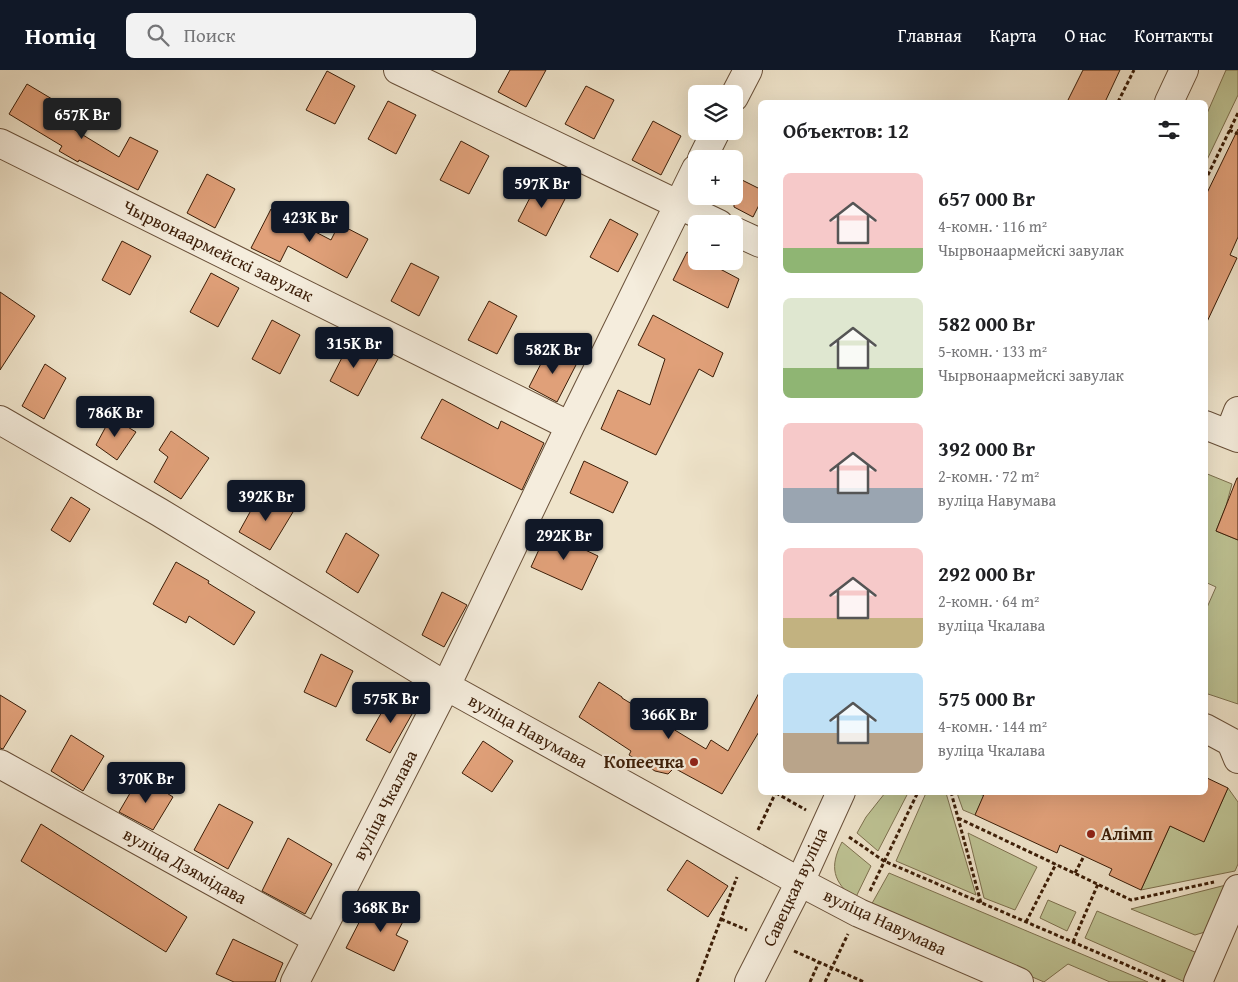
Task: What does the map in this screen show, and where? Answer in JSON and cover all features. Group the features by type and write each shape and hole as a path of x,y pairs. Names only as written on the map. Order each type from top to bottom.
{"street":[{"path":"398,70 700,215"},
{"path":"740,85 748,70"},
{"path":"1170,100 1184,70"},
{"name":"Чырвонаармейскі завулак","path":"0,144 570,426"},
{"name":"вуліца Чкалава","path":"294,982 446,686 688,185"},
{"path":"743,235 758,242"},
{"name":"вуліца Навумава","path":"0,420 159,512 446,686 800,882 859,913 1020,982"},
{"path":"1208,730 1231,742 1238,759"},
{"name":"вуліца Дзямідава","path":"0,764 317,939"},
{"name":"Савецкая вуліца","path":"749,982 800,882 839,795"},
{"path":"1198,982 1228,885"}],"path":[{"path":"1119,100 1134,70"},
{"path":"1208,175 1238,113"},
{"path":"1229,130 1238,134"},
{"path":"697,982 747,852 775,795"},
{"path":"779,795 826,822 884,862 1166,982"},
{"path":"825,982 917,795"},
{"path":"952,795 981,903"},
{"path":"958,818 1131,900 1228,885"},
{"path":"1075,873 1084,856"},
{"path":"1026,922 1056,864"},
{"path":"1073,942 1098,884"},
{"path":"810,982 819,962"}],"green space":[{"path":"1226,70 1238,70 1238,95 1208,158 1208,111"},
{"path":"1208,474 1232,484 1216,531 1238,540 1238,704 1208,694 1208,605 1216,587 1208,583"},
{"path":"1228,788 1238,802 1238,864 1235,871 1141,890 1170,826 1204,841"},
{"path":"883,795 907,795 878,851 857,833 866,817"},
{"path":"925,795 947,795 976,895 896,861"},
{"path":"958,795 984,796 975,815 963,810"},
{"path":"968,833 1037,867 1015,910 984,898"},
{"path":"842,842 871,866 855,899 842,886 835,874 835,859"},
{"path":"889,873 1148,982 1110,982 1068,964 1044,982 870,907"},
{"path":"1230,884 1205,932 1195,935 1131,909"},
{"path":"1048,900 1076,912 1067,931 1040,918"},
{"path":"1097,911 1202,955 1185,982 1085,938"}],"building":[{"path":"510,70 546,70 526,107 498,92"},
{"path":"1083,70 1120,70 1106,100 1068,100"},
{"path":"327,71 355,86 335,124 306,110"},
{"path":"27,84 67,108 60,121 119,157 130,137 158,151 138,190 59,151 62,146 9,114"},
{"path":"586,86 614,100 594,139 565,124"},
{"path":"388,101 416,115 396,154 368,139"},
{"path":"653,121 681,136 661,175 632,160"},
{"path":"1238,129 1238,237 1230,255 1237,258 1208,320 1208,191"},
{"path":"461,141 489,156 469,194 440,180"},
{"path":"207,174 235,189 215,228 187,213"},
{"path":"743,180 758,188 758,207 753,217 734,207 734,205 743,205"},
{"path":"538,182 566,197 546,236 518,221"},
{"path":"271,209 331,240 339,224 368,239 347,278 288,246 280,262 251,248"},
{"path":"610,219 638,234 618,272 590,257"},
{"path":"122,241 151,256 130,295 102,280"},
{"path":"687,252 688,270 722,270 739,279 728,308 673,280"},
{"path":"411,263 439,277 419,316 391,301"},
{"path":"211,273 239,288 218,327 190,312"},
{"path":"0,292 35,316 0,370"},
{"path":"489,301 517,316 497,354 468,340"},
{"path":"653,315 723,353 713,377 699,369 656,455 601,429 618,390 650,405 665,359 638,345"},
{"path":"272,320 300,335 280,374 252,359"},
{"path":"350,342 379,357 358,396 330,381"},
{"path":"549,348 577,363 557,402 529,387"},
{"path":"45,364 66,378 44,419 22,406"},
{"path":"442,399 498,429 501,421 544,443 522,490 421,438"},
{"path":"111,417 136,432 117,460 96,445"},
{"path":"171,431 209,458 181,499 154,482 168,457 159,450"},
{"path":"584,461 628,482 613,513 570,493"},
{"path":"1238,478 1238,540 1216,531"},
{"path":"260,494 293,512 270,550 239,532"},
{"path":"71,497 90,509 70,542 51,530"},
{"path":"547,532 598,556 582,590 531,567"},
{"path":"346,533 379,555 358,593 326,572"},
{"path":"176,562 209,581 208,583 255,612 234,645 189,616 186,623 153,604"},
{"path":"442,592 467,605 444,647 422,635"},
{"path":"321,654 353,671 336,707 304,692"},
{"path":"599,682 706,749 711,740 728,751 758,695 758,733 722,794 674,768 668,774 655,771 629,755 631,751 579,717"},
{"path":"392,694 416,707 390,753 366,740"},
{"path":"0,695 26,711 3,749 0,748"},
{"path":"71,735 104,756 83,791 51,771"},
{"path":"483,741 513,761 492,792 462,773"},
{"path":"140,776 173,797 153,830 119,812"},
{"name":"Алімп","path":"1208,778 1228,788 1204,842 1170,826 1141,890 1109,875 1112,869 1060,845 1057,853 975,815 984,795 1208,795"},
{"path":"219,804 253,822 228,869 194,850"},
{"path":"41,824 187,917 166,952 21,861"},
{"path":"288,838 332,864 305,914 262,891"},
{"path":"687,860 728,886 708,917 667,890"},
{"path":"387,894 411,906 396,935 408,941 394,971 346,948 370,901 380,906"},
{"path":"233,939 283,963 275,982 234,982 216,974"}],"place":[{"name":"Копеечка","path":"694,762"},
{"name":"Алімп","path":"1091,834"}]}
